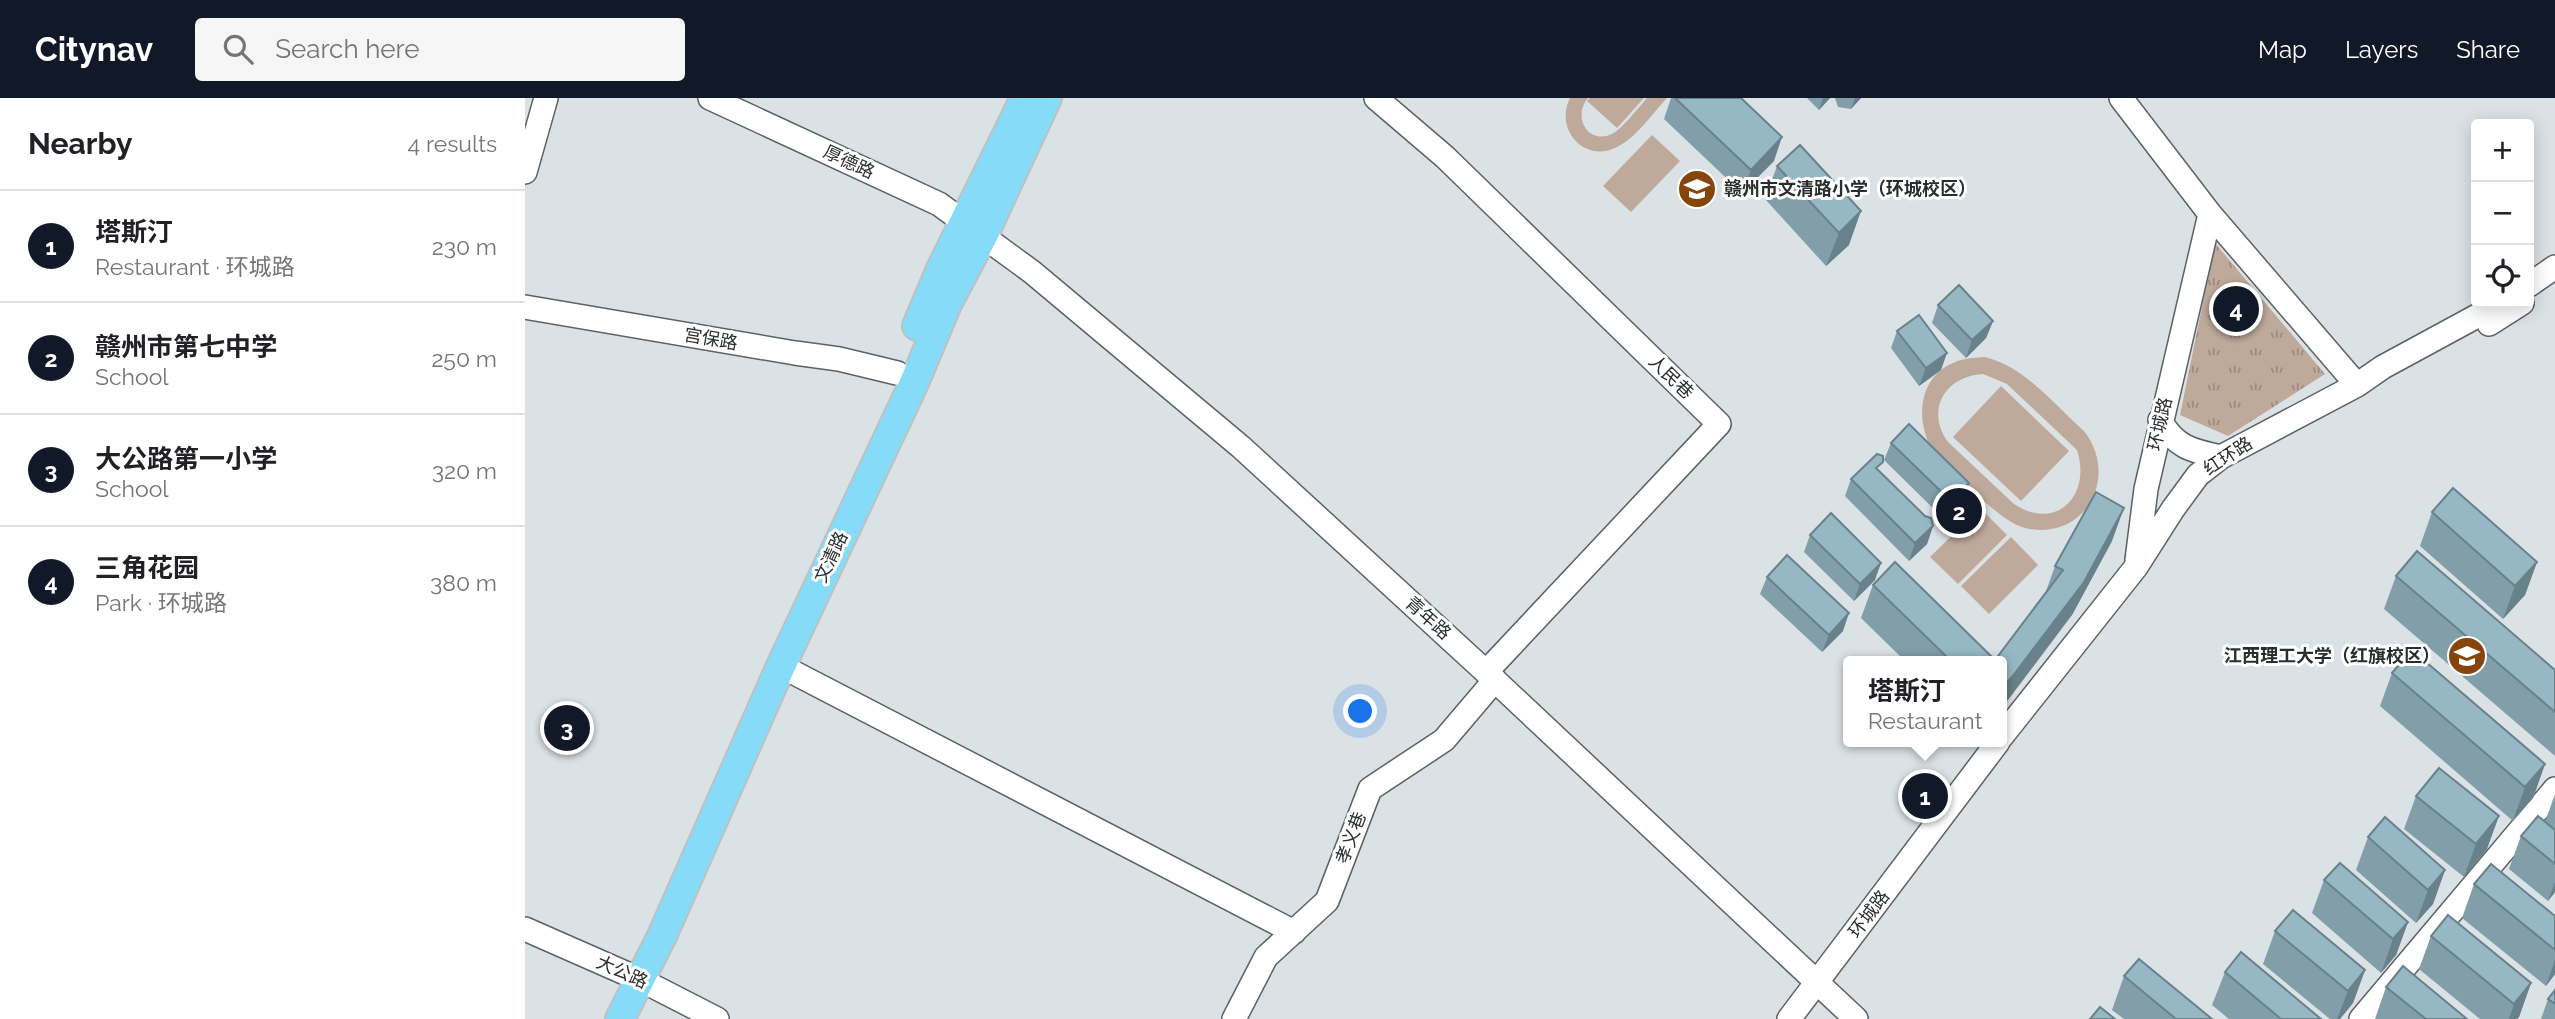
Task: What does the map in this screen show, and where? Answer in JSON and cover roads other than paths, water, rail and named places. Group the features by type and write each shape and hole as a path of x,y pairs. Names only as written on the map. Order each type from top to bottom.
{"main road":[{"name":"文清路","path":"601,1019 632,976 914,383 1025,98"},
{"name":"文清路","path":"620,1019 632,976 941,268 974,229 1047,98"}],"street":[{"path":"525,172 546,98"},
{"name":"厚德路","path":"710,98 939,204 974,229"},
{"name":"人民巷","path":"1376,98 1445,158 1719,424 1491,676"},
{"path":"2121,98 2210,214 2357,385"},
{"name":"环城路","path":"2136,567 2146,489 2210,214"},
{"name":"青年路","path":"974,229 1032,272 1241,447 1491,676 1856,1019"},
{"path":"2534,282 2555,267"},
{"path":"2534,295 2555,281"},
{"name":"宫保路","path":"525,307 795,354 839,359 897,373"},
{"name":"红环路","path":"2136,567 2198,475 2221,457 2357,385 2383,367 2492,308"},
{"name":"红环路","path":"2357,385 2390,377 2514,308"},
{"path":"2161,420 2169,436 2199,452 2221,457"},
{"path":"2007,730 2136,567"},
{"path":"781,666 1294,932"},
{"name":"孝义巷","path":"1234,1019 1266,957 1327,901 1370,789 1444,740 1491,676"},
{"name":"环城路","path":"1789,1019 1994,747"},
{"path":"2361,1019 2555,789"},
{"name":"大公路","path":"525,929 632,976 717,1019"}],"place":[{"name":"赣州市文清路小学（环城校区）","path":"1697,189"},
{"name":"三角花园","path":"2236,309"},
{"name":"赣州市第七中学","path":"1959,511"},
{"name":"江西理工大学（红旗校区）","path":"2467,656"},
{"name":"大公路第一小学","path":"567,728"},
{"name":"塔斯汀","path":"1925,796"}]}
